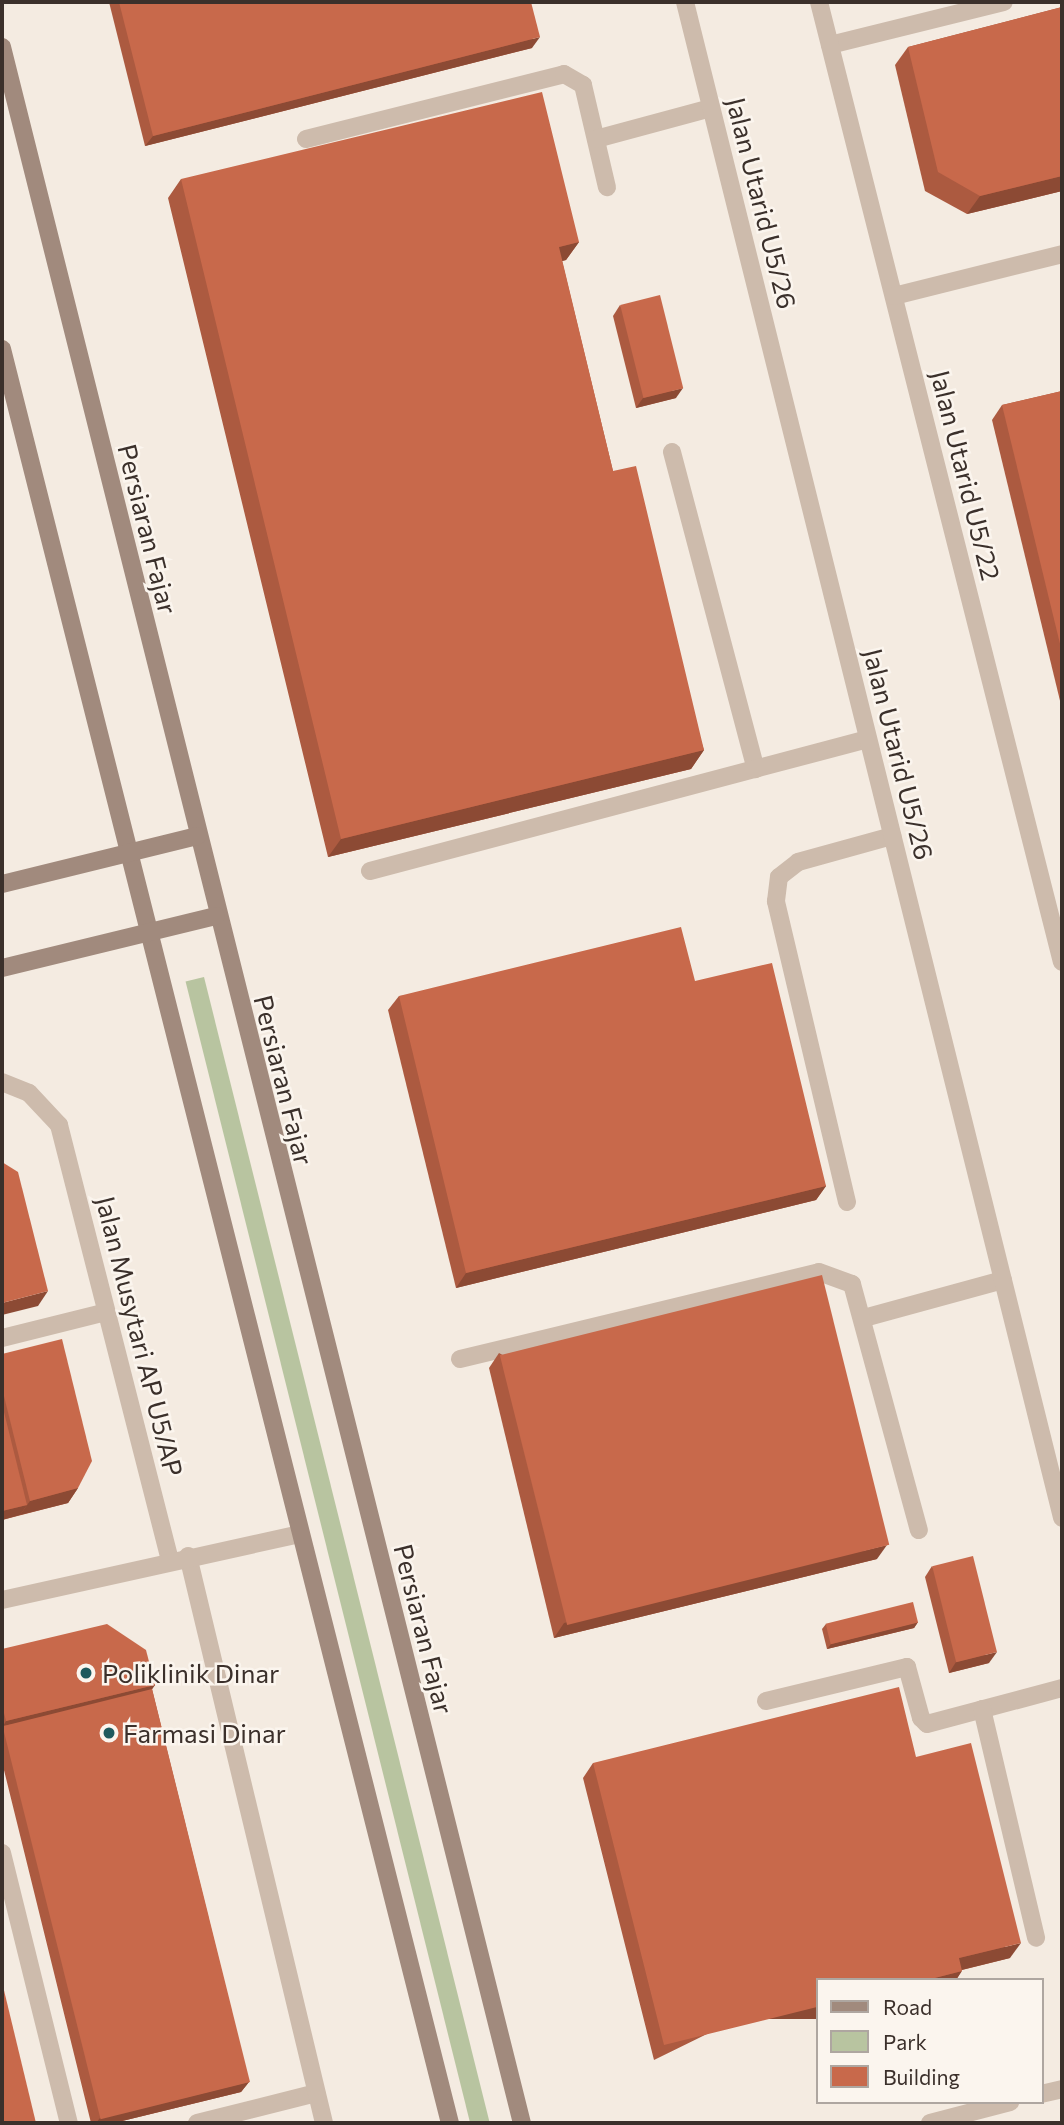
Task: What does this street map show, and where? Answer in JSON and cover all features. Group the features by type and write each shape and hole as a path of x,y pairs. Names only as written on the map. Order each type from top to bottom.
{"main road":[{"name":"Persiaran Fajar","path":"2,47 216,916 522,2123"},
{"path":"2,349 299,1534 450,2123"},
{"path":"2,884 197,836"},
{"path":"2,968 216,916"}],"street":[{"name":"Jalan Utarid U5/26","path":"685,2 1062,1518"},
{"name":"Jalan Utarid U5/22","path":"819,2 1062,962"},
{"path":"830,45 1004,2"},
{"path":"306,139 564,74 583,85 607,187"},
{"path":"596,139 711,108"},
{"path":"894,296 1062,254"},
{"path":"672,452 756,769"},
{"path":"370,871 868,739"},
{"path":"847,1202 776,901 779,877 799,862 892,835"},
{"name":"Jalan Musytari AP U5/AP","path":"2,1082 29,1093 60,1125 106,1312 179,1558 324,2123"},
{"path":"460,1359 819,1272 852,1284 864,1318 919,1530"},
{"path":"864,1318 1003,1280"},
{"path":"2,1338 106,1312"},
{"path":"2,1600 179,1558 299,1534"},
{"path":"766,1701 901,1666 911,1672 923,1723 1062,1688"},
{"path":"982,1709 1036,1938"},
{"path":"2,1853 69,2123"},
{"path":"1043,2094 1062,2089"},
{"path":"197,2123 317,2094"},
{"path":"930,2123 1002,2104"}],"green space":[{"path":"204,977 490,2123 470,2123 186,982"}],"building":[{"path":"119,2 531,2 540,37 153,136"},
{"path":"1062,7 1062,176 980,196 938,172 908,47"},
{"path":"542,92 579,242 559,247 613,471 636,466 704,750 341,839 181,179"},
{"path":"660,295 683,388 643,398 620,305"},
{"path":"1062,391 1062,652 1002,405"},
{"path":"681,927 695,981 772,963 826,1186 466,1273 399,996"},
{"path":"2,1162 18,1172 48,1291 2,1303"},
{"path":"822,1275 889,1545 567,1625 500,1355"},
{"path":"62,1339 92,1461 78,1488 30,1501 2,1388 2,1354"},
{"path":"2,1404 27,1505 2,1511"},
{"path":"973,1556 997,1652 956,1662 932,1566"},
{"path":"913,1602 918,1622 831,1644 826,1624"},
{"path":"107,1624 146,1650 155,1685 6,1721 2,1705 2,1649"},
{"path":"899,1687 916,1757 971,1743 1021,1943 959,1958 962,1971 935,1978 816,1978 816,2007 664,2045 593,1763"},
{"path":"152,1689 250,2082 101,2119 3,1726"},
{"path":"2,1982 36,2123 2,2123"}],"place":[{"name":"Poliklinik Dinar","path":"86,1673"},
{"name":"Farmasi Dinar","path":"109,1733"}]}
